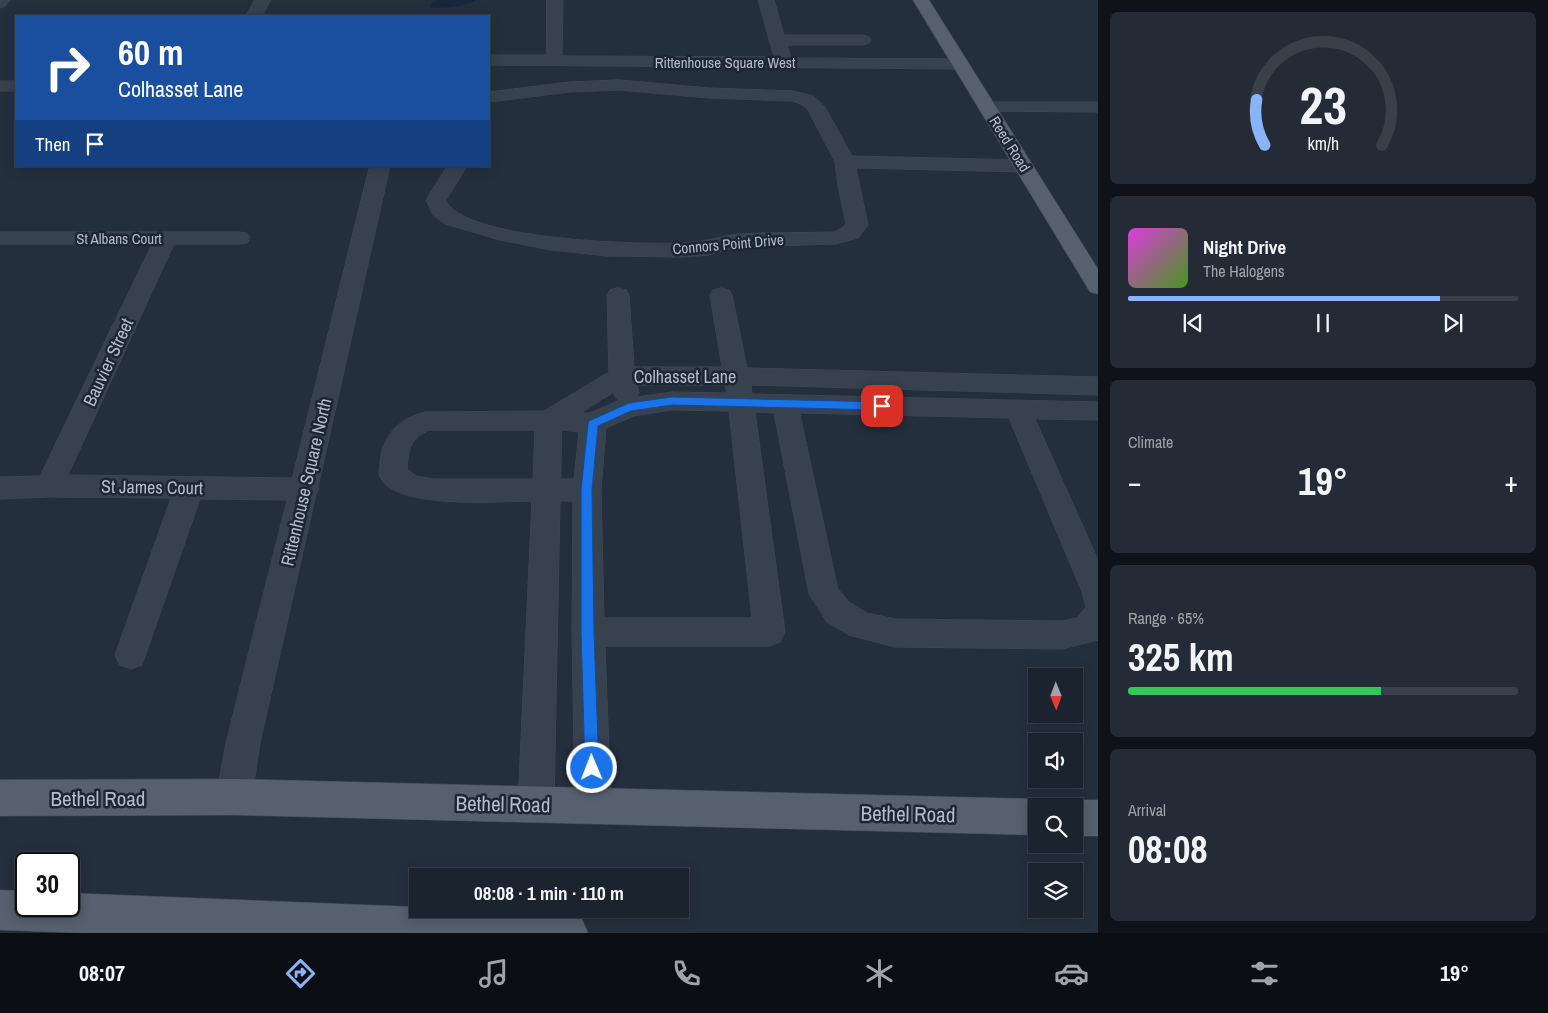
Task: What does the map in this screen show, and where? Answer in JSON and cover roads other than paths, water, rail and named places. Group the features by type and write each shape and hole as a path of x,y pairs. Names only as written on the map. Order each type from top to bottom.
{"main road":[{"name":"Reed Road","path":"921,0 1096,280"},
{"name":"Bethel Road","path":"0,798 234,797 1028,817"},
{"path":"1083,818 1098,818"},
{"path":"0,910 568,933"}],"street":[{"path":"255,15 263,0"},
{"path":"554,61 555,0"},
{"path":"766,0 784,62"},
{"path":"777,40 863,40"},
{"name":"Rittenhouse Square West","path":"490,60 960,64"},
{"path":"490,96 569,87 619,85 709,93 793,96 807,100 816,107 845,162 1024,166"},
{"path":"0,86 15,86"},
{"path":"987,107 1098,107"},
{"name":"Connors Point Drive","path":"456,167 436,200 440,211 452,220 500,234 551,244 607,249 683,250 708,248 737,241 836,238 850,233 857,225 848,186 845,162"},
{"name":"Rittenhouse Square North","path":"234,797 243,743 305,489 380,167"},
{"name":"St Albans Court","path":"0,238 239,238"},
{"name":"Bauvier Street","path":"49,486 166,238"},
{"path":"618,295 622,376 629,407"},
{"path":"588,632 769,632 739,389 721,295"},
{"name":"Colhasset Lane","path":"549,420 622,376 739,389 1098,386"},
{"name":"Colhasset Lane","path":"593,424 629,407 739,389 785,404 1098,411"},
{"path":"785,404 824,594 838,612 860,624 904,634 1062,635 1087,630 1098,615"},
{"path":"1018,410 1097,592 1098,601"},
{"path":"587,490 434,490 409,486 393,473 395,450 406,430 425,420 549,420 593,424 587,490 588,632 593,806"},
{"path":"536,804 549,420"},
{"name":"St James Court","path":"0,488 49,486 305,489"},
{"path":"131,655 189,488"}],"water":[{"path":"438,0 476,0 468,4 441,8 431,7 431,4"}]}
